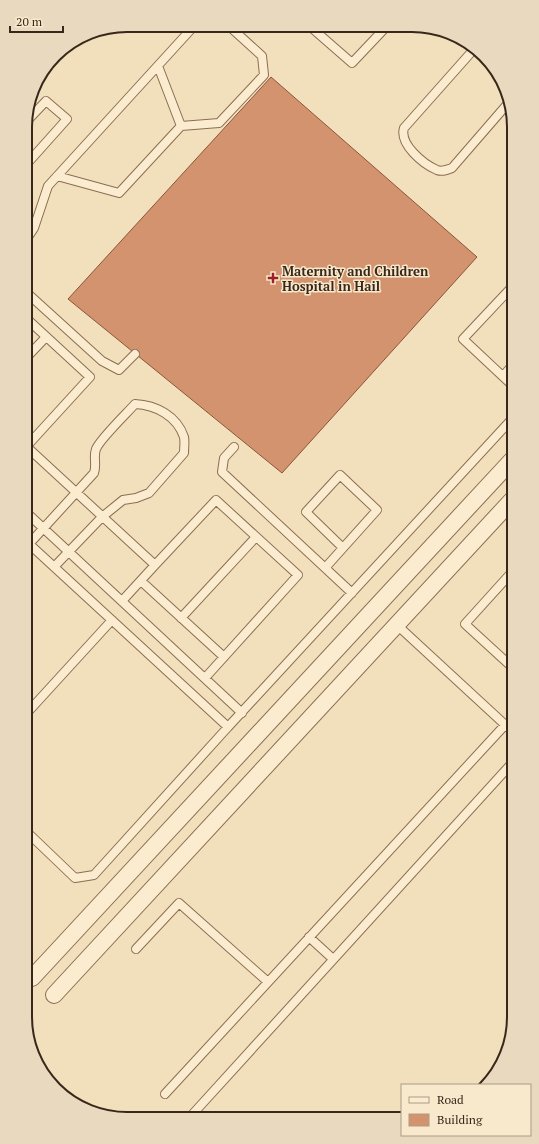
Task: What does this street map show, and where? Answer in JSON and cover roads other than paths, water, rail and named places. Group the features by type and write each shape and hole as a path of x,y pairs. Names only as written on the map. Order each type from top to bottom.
{"street":[{"path":"32,978 507,465"},
{"path":"54,995 507,505"}],"lane":[{"path":"32,231 48,186 189,32"},
{"path":"58,176 119,192 181,126 219,123 264,75 262,56 236,32"},
{"path":"318,32 352,63 381,32"},
{"path":"471,53 404,128 402,132 405,141 421,159 437,170 445,171 452,168 505,107"},
{"path":"158,66 181,126"},
{"path":"32,157 67,119 46,101 33,115"},
{"path":"507,292 463,339 507,380"},
{"path":"32,297 102,361 119,370 135,354"},
{"path":"32,324 90,377 32,441"},
{"path":"32,352 46,337"},
{"path":"502,376 507,371"},
{"path":"32,540 44,529 94,473 96,467 94,458 97,447 135,404 147,404 162,410 177,424 184,438 184,453 149,493 136,498 124,500 102,517 54,567"},
{"path":"32,837 75,878 94,875 228,727 507,424"},
{"path":"234,447 224,458 222,472 352,593"},
{"path":"32,452 155,565"},
{"path":"325,568 377,510 340,476 306,512 342,547"},
{"path":"122,601 216,500 298,575 205,678"},
{"path":"32,518 242,713"},
{"path":"181,618 256,538"},
{"path":"32,547 228,727"},
{"path":"507,578 465,624 507,662"},
{"path":"141,581 224,657"},
{"path":"32,708 112,620"},
{"path":"397,625 507,722"},
{"path":"165,1094 507,726"},
{"path":"195,1112 507,769"},
{"path":"136,949 179,902 268,982"},
{"path":"309,938 333,959"}],"place":[{"name":"Maternity and Children Hospital in Hail","path":"273,278"}]}
